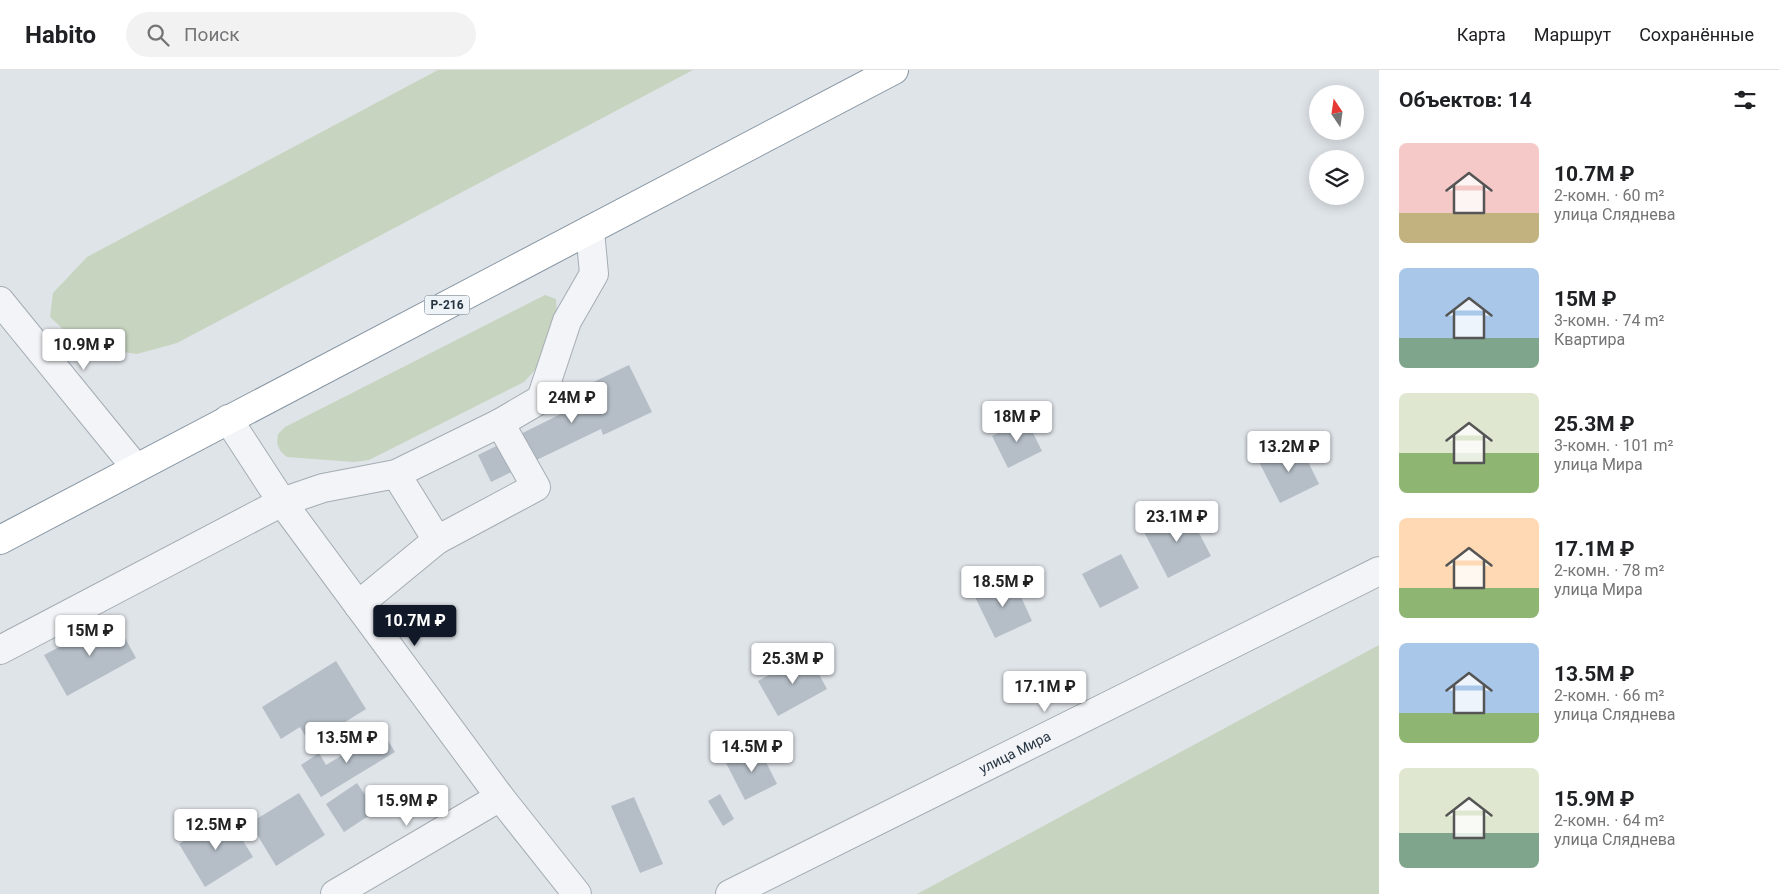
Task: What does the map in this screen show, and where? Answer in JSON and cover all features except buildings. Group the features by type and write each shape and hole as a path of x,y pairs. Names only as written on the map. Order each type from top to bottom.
{"highway":[{"name":"Р-216","path":"0,540 894,70"}],"street":[{"path":"0,650 282,502 323,488 396,474 500,423 541,399 567,321 594,274 590,230"},
{"path":"5,318 136,468"},
{"path":"228,419 282,502 500,797 577,894"},
{"path":"358,605 437,540 536,487 500,423"},
{"path":"396,474 437,540"},
{"name":"улица Мира","path":"730,894 1379,571"},
{"path":"335,894 500,797"}],"green space":[{"path":"438,70 693,70 177,343 137,354 81,346 50,317 53,293 87,257"},
{"path":"545,295 556,299 557,315 535,370 524,382 369,460 354,462 287,457 280,450 277,441 278,434 285,427"},
{"path":"1379,645 1379,894 917,894"}]}
